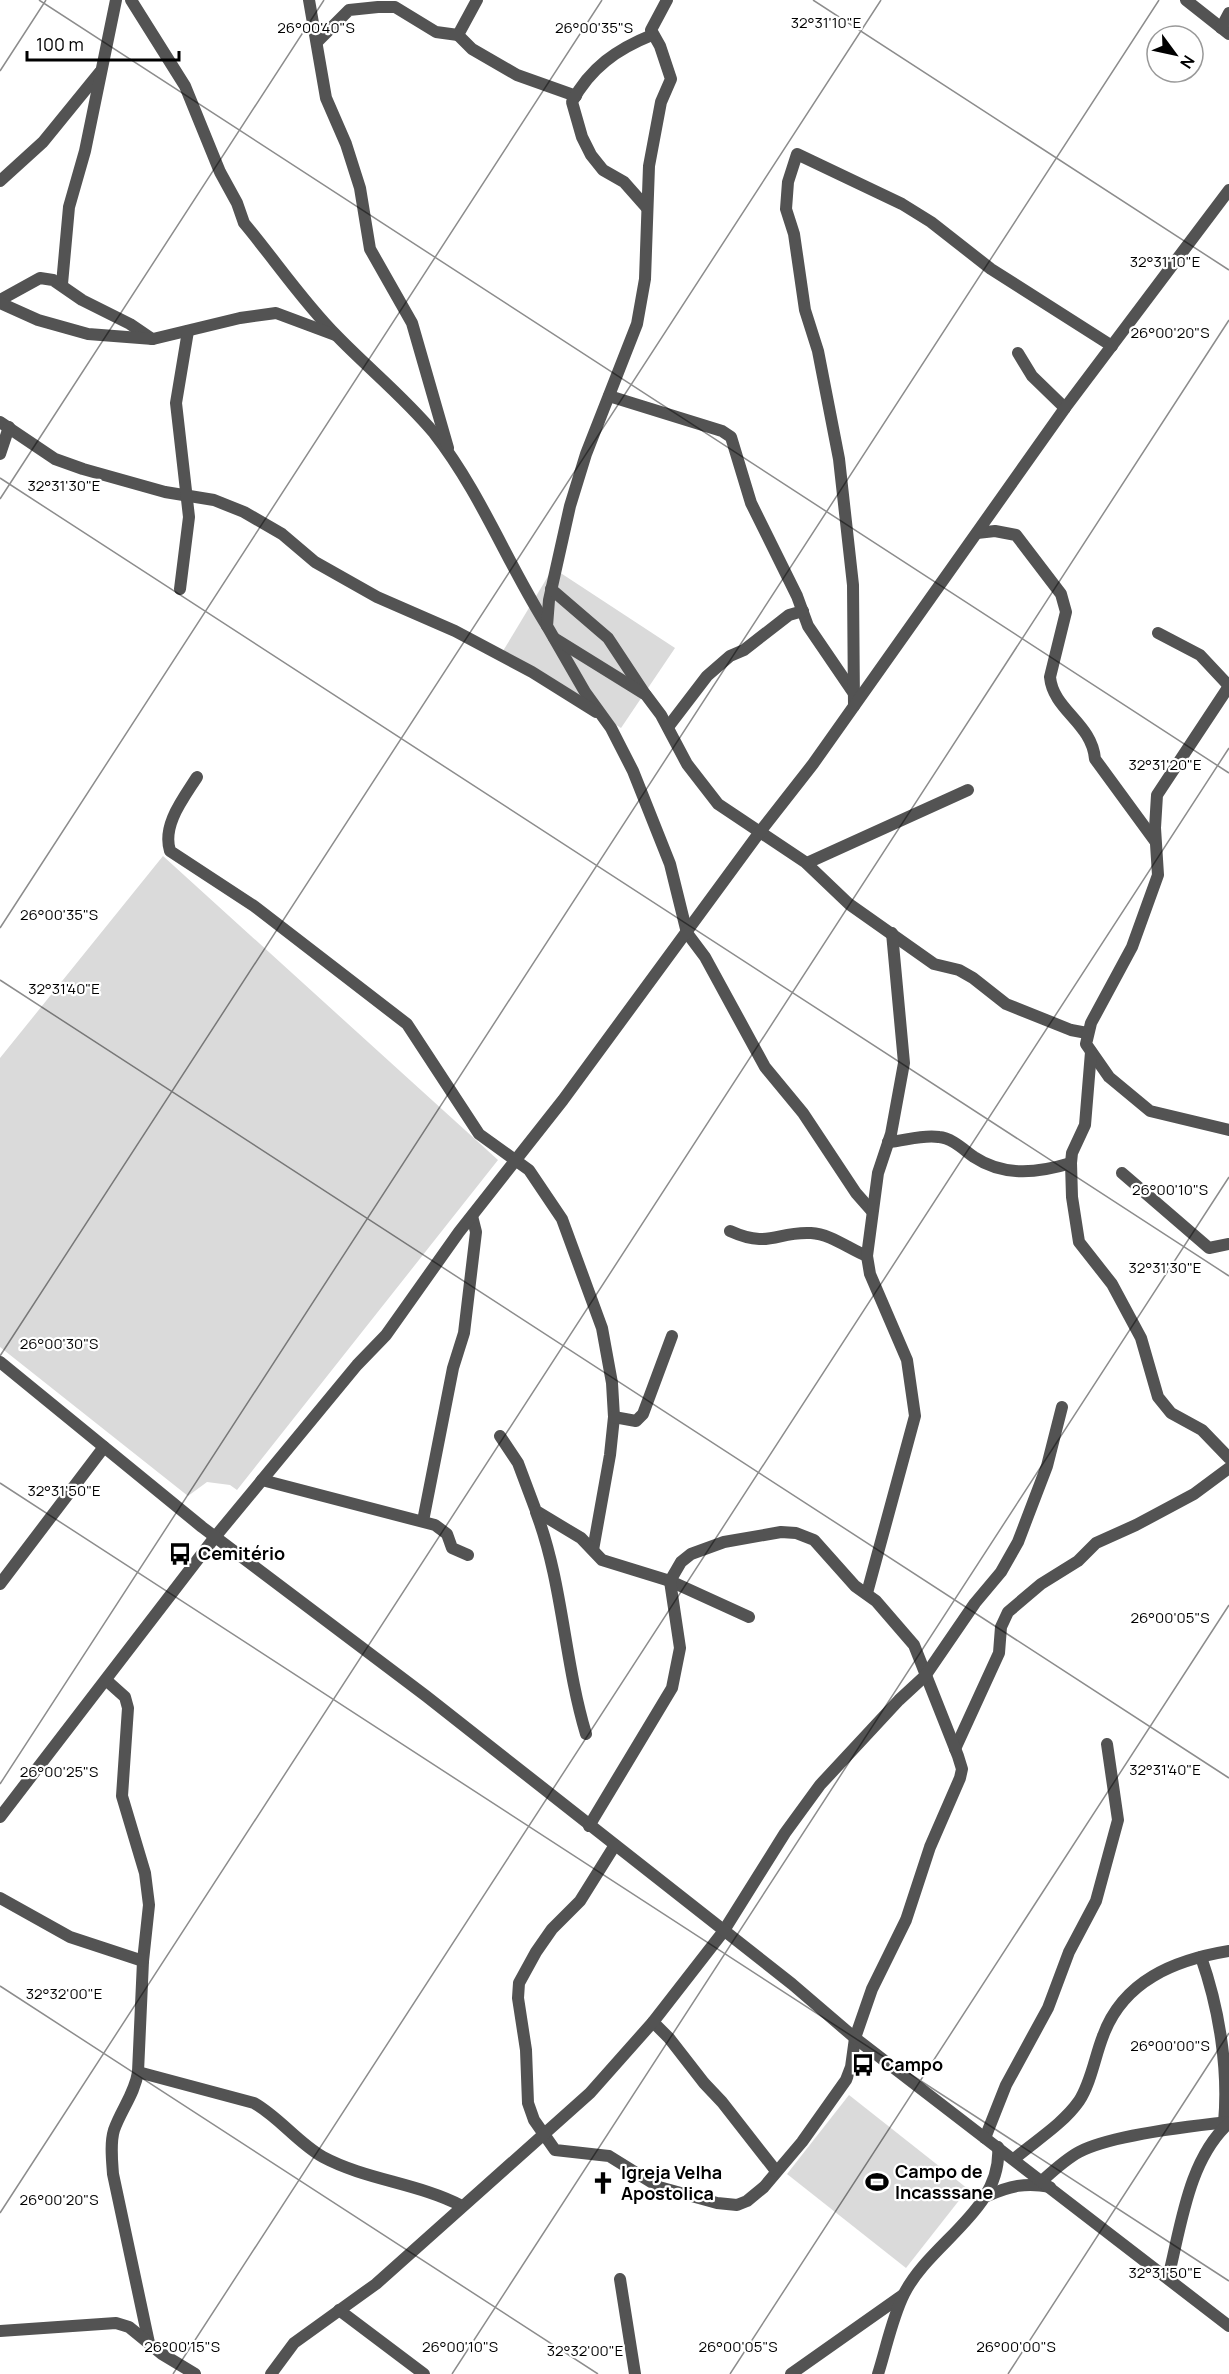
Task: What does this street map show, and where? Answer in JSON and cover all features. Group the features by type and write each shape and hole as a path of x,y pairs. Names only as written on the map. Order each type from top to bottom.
{"street":[{"path":"62,284 69,207 85,151 116,0"},
{"path":"131,0 185,86 220,172 237,203 244,223 336,335 417,414 481,502 531,601 611,729 629,763 670,864 687,933 705,957 765,1068 803,1113 856,1193 871,1210"},
{"path":"309,0 326,98 346,144 360,188 370,249 412,323 450,458"},
{"path":"458,35 477,0"},
{"path":"547,626 551,589 570,506 586,454 637,324 645,279 649,166 661,102 671,79 660,46 651,30 667,0"},
{"path":"1186,0 1225,31 1229,13"},
{"path":"317,42 349,10 395,7 436,32 458,35 472,49 517,75 576,96"},
{"path":"647,208 624,182 603,170 591,154 575,117 572,102 588,77 606,59 622,47 652,35"},
{"path":"0,181 43,142 101,71"},
{"path":"854,706 853,585 839,459 818,351 805,310 794,234 786,209 788,182 797,154 902,204 938,227 992,269 1112,346"},
{"path":"0,1817 215,1537 357,1365 386,1335 472,1216 518,1160 687,933 854,706 1065,408 1229,190"},
{"path":"0,302 40,278 62,284 82,300 130,324 153,339"},
{"path":"0,302 38,320 88,333 153,339 240,318 276,313 336,335"},
{"path":"180,589 189,517 176,402 188,331"},
{"path":"1018,353 1032,376 1060,400 1065,408"},
{"path":"609,396 722,430 731,437 751,503 808,626 853,692"},
{"path":"0,454 4,425 55,459 165,492 214,500 244,512 282,534 315,562 377,597 486,647 600,714"},
{"path":"988,518 995,531"},
{"path":"977,533 995,531 1016,535 1061,594 1066,612 1050,677 1051,688 1082,725 1094,751 1095,759 1155,841"},
{"path":"551,589 609,638 668,727 687,764 718,804 759,833 783,845 807,863 849,904 934,964 953,968 973,978 1006,1004 1061,1027 1087,1033"},
{"path":"668,727 707,676 722,662 789,615 803,611"},
{"path":"1158,633 1200,655 1229,686 1157,795 1155,841 1158,875 1132,947 1087,1033 1086,1044 1109,1077 1150,1112 1229,1130"},
{"path":"554,638 646,695"},
{"path":"197,777 172,820 168,833 170,851 254,906 406,1024 479,1134 529,1170 562,1219 578,1258 609,1356 614,1417 601,1517 593,1550"},
{"path":"807,863 969,790"},
{"path":"867,1593 915,1416 907,1360 870,1274 867,1256 871,1210 878,1173 888,1142 904,1063 892,933"},
{"path":"956,1749 999,1653 1001,1627 1008,1612 1041,1584 1078,1561 1096,1543 1136,1526 1194,1494 1229,1466 1202,1430 1171,1413 1158,1397 1141,1338 1112,1284 1079,1242 1072,1197 1071,1163 1072,1153 1085,1125 1090,1052"},
{"path":"888,1142 939,1137 950,1140 993,1168 1004,1171 1051,1169 1071,1163"},
{"path":"1122,1173 1209,1248 1229,1244"},
{"path":"423,1521 453,1368 464,1333 476,1232 472,1216"},
{"path":"730,1231 753,1240 799,1233 821,1234 867,1256"},
{"path":"614,1417 636,1421 643,1414 672,1336"},
{"path":"0,1362 215,1537 426,1696 723,1932 792,1984 855,2038 1047,2183 1229,2326"},
{"path":"271,2374 294,2343 384,2277 590,2093 653,2022 723,1932 784,1833 820,1785 899,1700 925,1676 975,1603 996,1579 1018,1542 1047,1466 1062,1407"},
{"path":"500,1436 518,1463 544,1533 573,1690 586,1734"},
{"path":"0,1584 105,1447"},
{"path":"262,1480 423,1521 442,1529 447,1534 452,1548 468,1556"},
{"path":"536,1510 580,1538 596,1556 609,1563 670,1581 749,1617"},
{"path":"589,1826 672,1688 680,1648 670,1581 681,1562 705,1548 761,1533 796,1533 814,1540 855,1586 867,1593 914,1645 956,1749 962,1768 960,1778 930,1847 906,1920 872,1989 855,2038 851,2067 846,2080 802,2142 764,2187 747,2201 737,2205 717,2203 659,2187 609,2156 560,2152 552,2147 528,2103 526,2050 518,1998 519,1983 536,1952 552,1929 580,1901 615,1845"},
{"path":"106,1680 125,1697 128,1708 122,1796 148,1887 149,1905 143,1961 138,2072 136,2082 114,2131 112,2150 113,2174 149,2343"},
{"path":"985,2138 1006,2085 1048,2008 1069,1952 1096,1901 1118,1820 1107,1744"},
{"path":"0,1898 70,1937 143,1961"},
{"path":"1014,2159 1080,2099 1103,2034 1122,1999 1168,1968 1229,1950"},
{"path":"1168,2278 1196,2176 1209,2147 1227,2123 1222,2054 1210,1983 1201,1957"},
{"path":"653,2022 723,2102 776,2171"},
{"path":"138,2072 254,2103 268,2111 321,2156 441,2195 462,2206"},
{"path":"987,2196 1016,2185 1047,2183 1071,2157 1093,2146 1165,2131 1227,2123"},
{"path":"879,2374 903,2295 920,2271 987,2196 998,2170 998,2147"},
{"path":"620,2279 634,2374"},
{"path":"791,2374 903,2295"},
{"path":"339,2310 424,2374"},
{"path":"0,2331 116,2323 129,2327 162,2354 195,2374"}],"shaded area":[{"path":"553,568 675,648 621,728 503,651"},
{"path":"163,856 498,1160 237,1490 230,1485 207,1482 188,1496 0,1347 0,1058"},
{"name":"Campo de Incasssane","path":"849,2095 968,2189 906,2268 787,2174"}],"place":[{"name":"Cemitério","path":"180,1554"},
{"name":"Campo","path":"863,2065"},
{"name":"Campo de Incasssane","path":"877,2182"},
{"name":"Igreja Velha Apostolica","path":"603,2183"}]}
